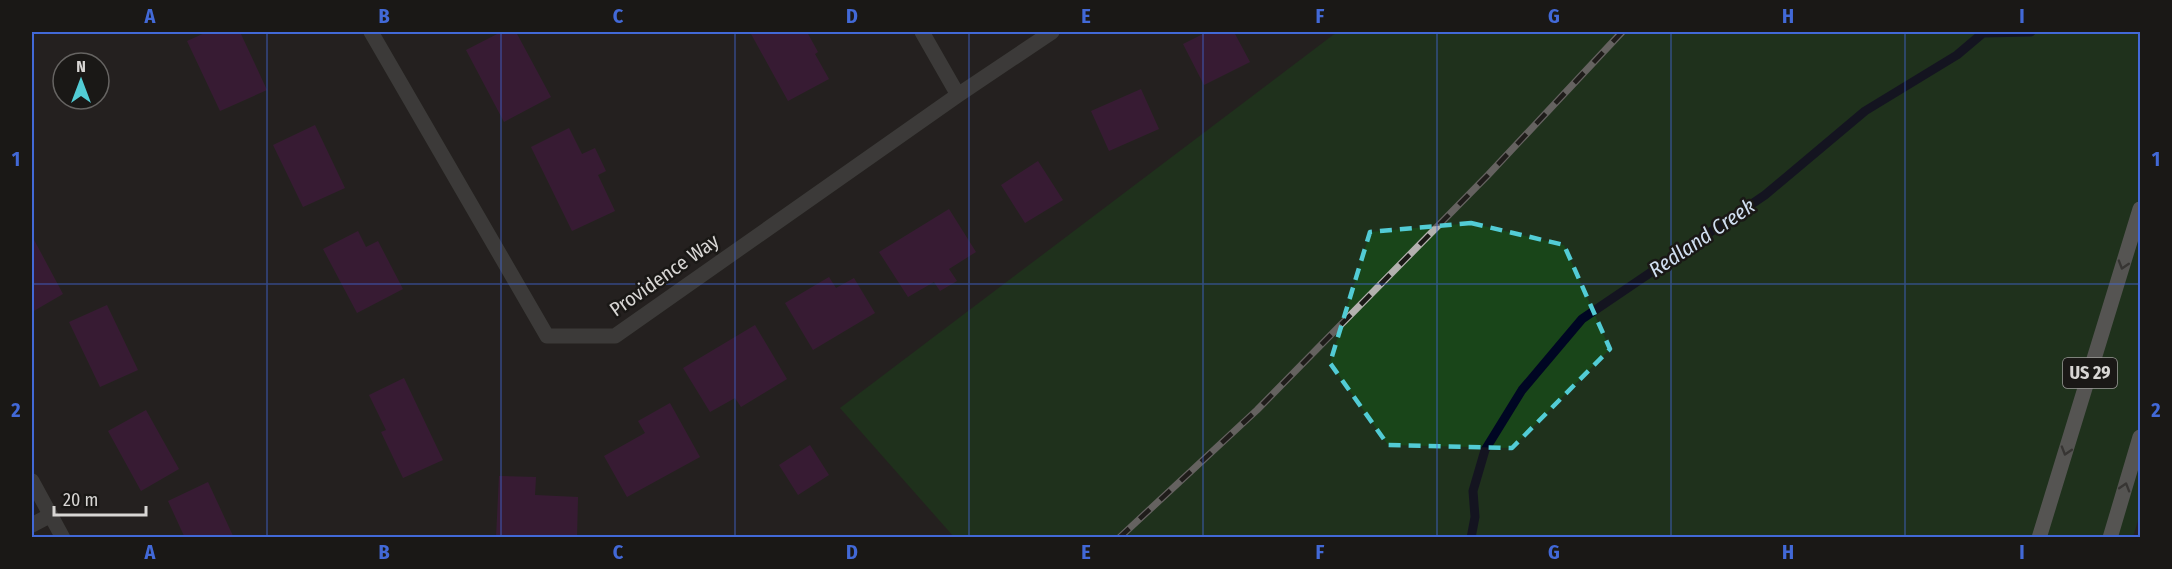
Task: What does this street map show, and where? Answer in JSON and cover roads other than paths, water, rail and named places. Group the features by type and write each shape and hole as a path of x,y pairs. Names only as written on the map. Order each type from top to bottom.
{"main road":[{"name":"US 29","path":"2039,537 2140,209"},
{"path":"2110,537 2140,437"}],"street":[{"name":"Providence Way","path":"371,32 547,336 615,336 958,95 1052,32"},
{"path":"922,32 958,95"},
{"path":"32,481 63,537"},
{"path":"32,525 50,516"}],"waterway":[{"name":"Redland Creek","path":"1471,538 1475,517 1473,491 1485,450 1522,390 1582,319 1765,195 1865,111 1957,55 1983,33 2031,32"}],"railway":[{"path":"1119,538 1257,410 1488,175 1622,32"}]}
